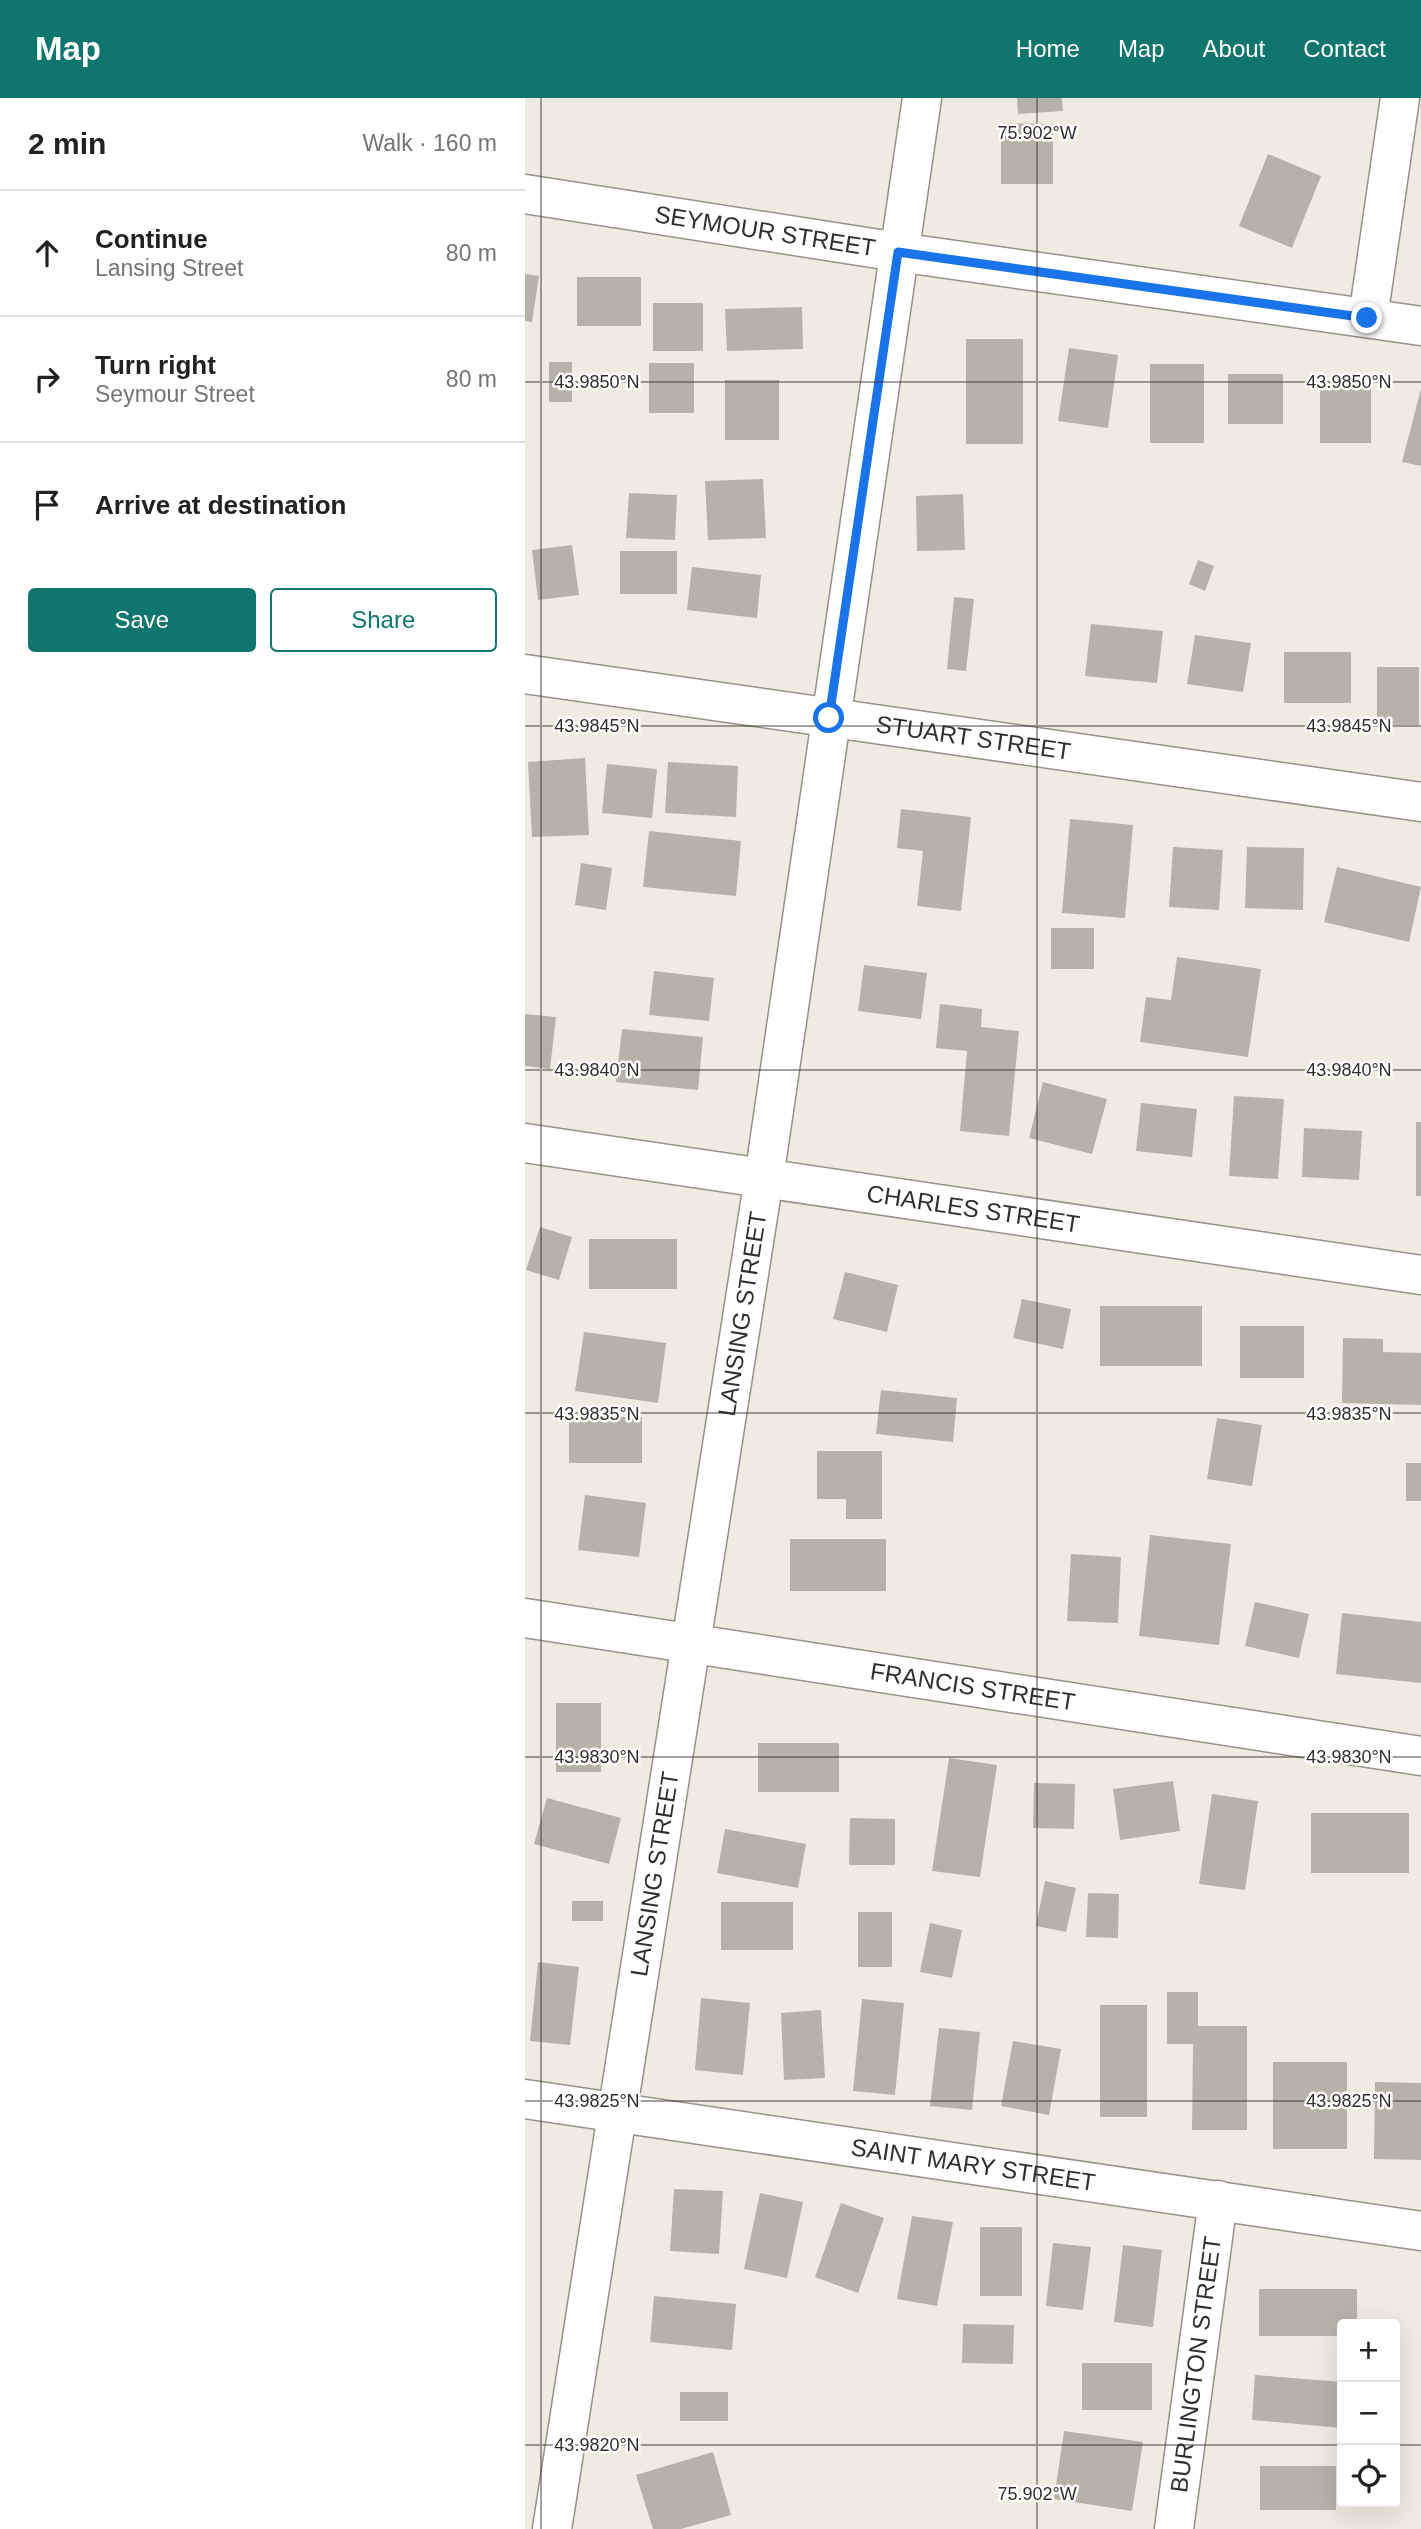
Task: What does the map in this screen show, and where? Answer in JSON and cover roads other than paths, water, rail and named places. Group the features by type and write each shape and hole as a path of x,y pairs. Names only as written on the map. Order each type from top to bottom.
{"street":[{"name":"LANSING STREET","path":"552,2529 764,1178 829,718 922,98"},
{"path":"1367,318 1400,98"},
{"name":"SEYMOUR STREET","path":"525,194 898,252 1421,326"},
{"name":"STUART STREET","path":"525,674 1421,802"},
{"name":"CHARLES STREET","path":"525,1143 1421,1275"},
{"name":"FRANCIS STREET","path":"525,1618 1421,1756"},
{"name":"SAINT MARY STREET","path":"525,2099 1421,2231"},
{"name":"BURLINGTON STREET","path":"1174,2529 1218,2200"}]}
